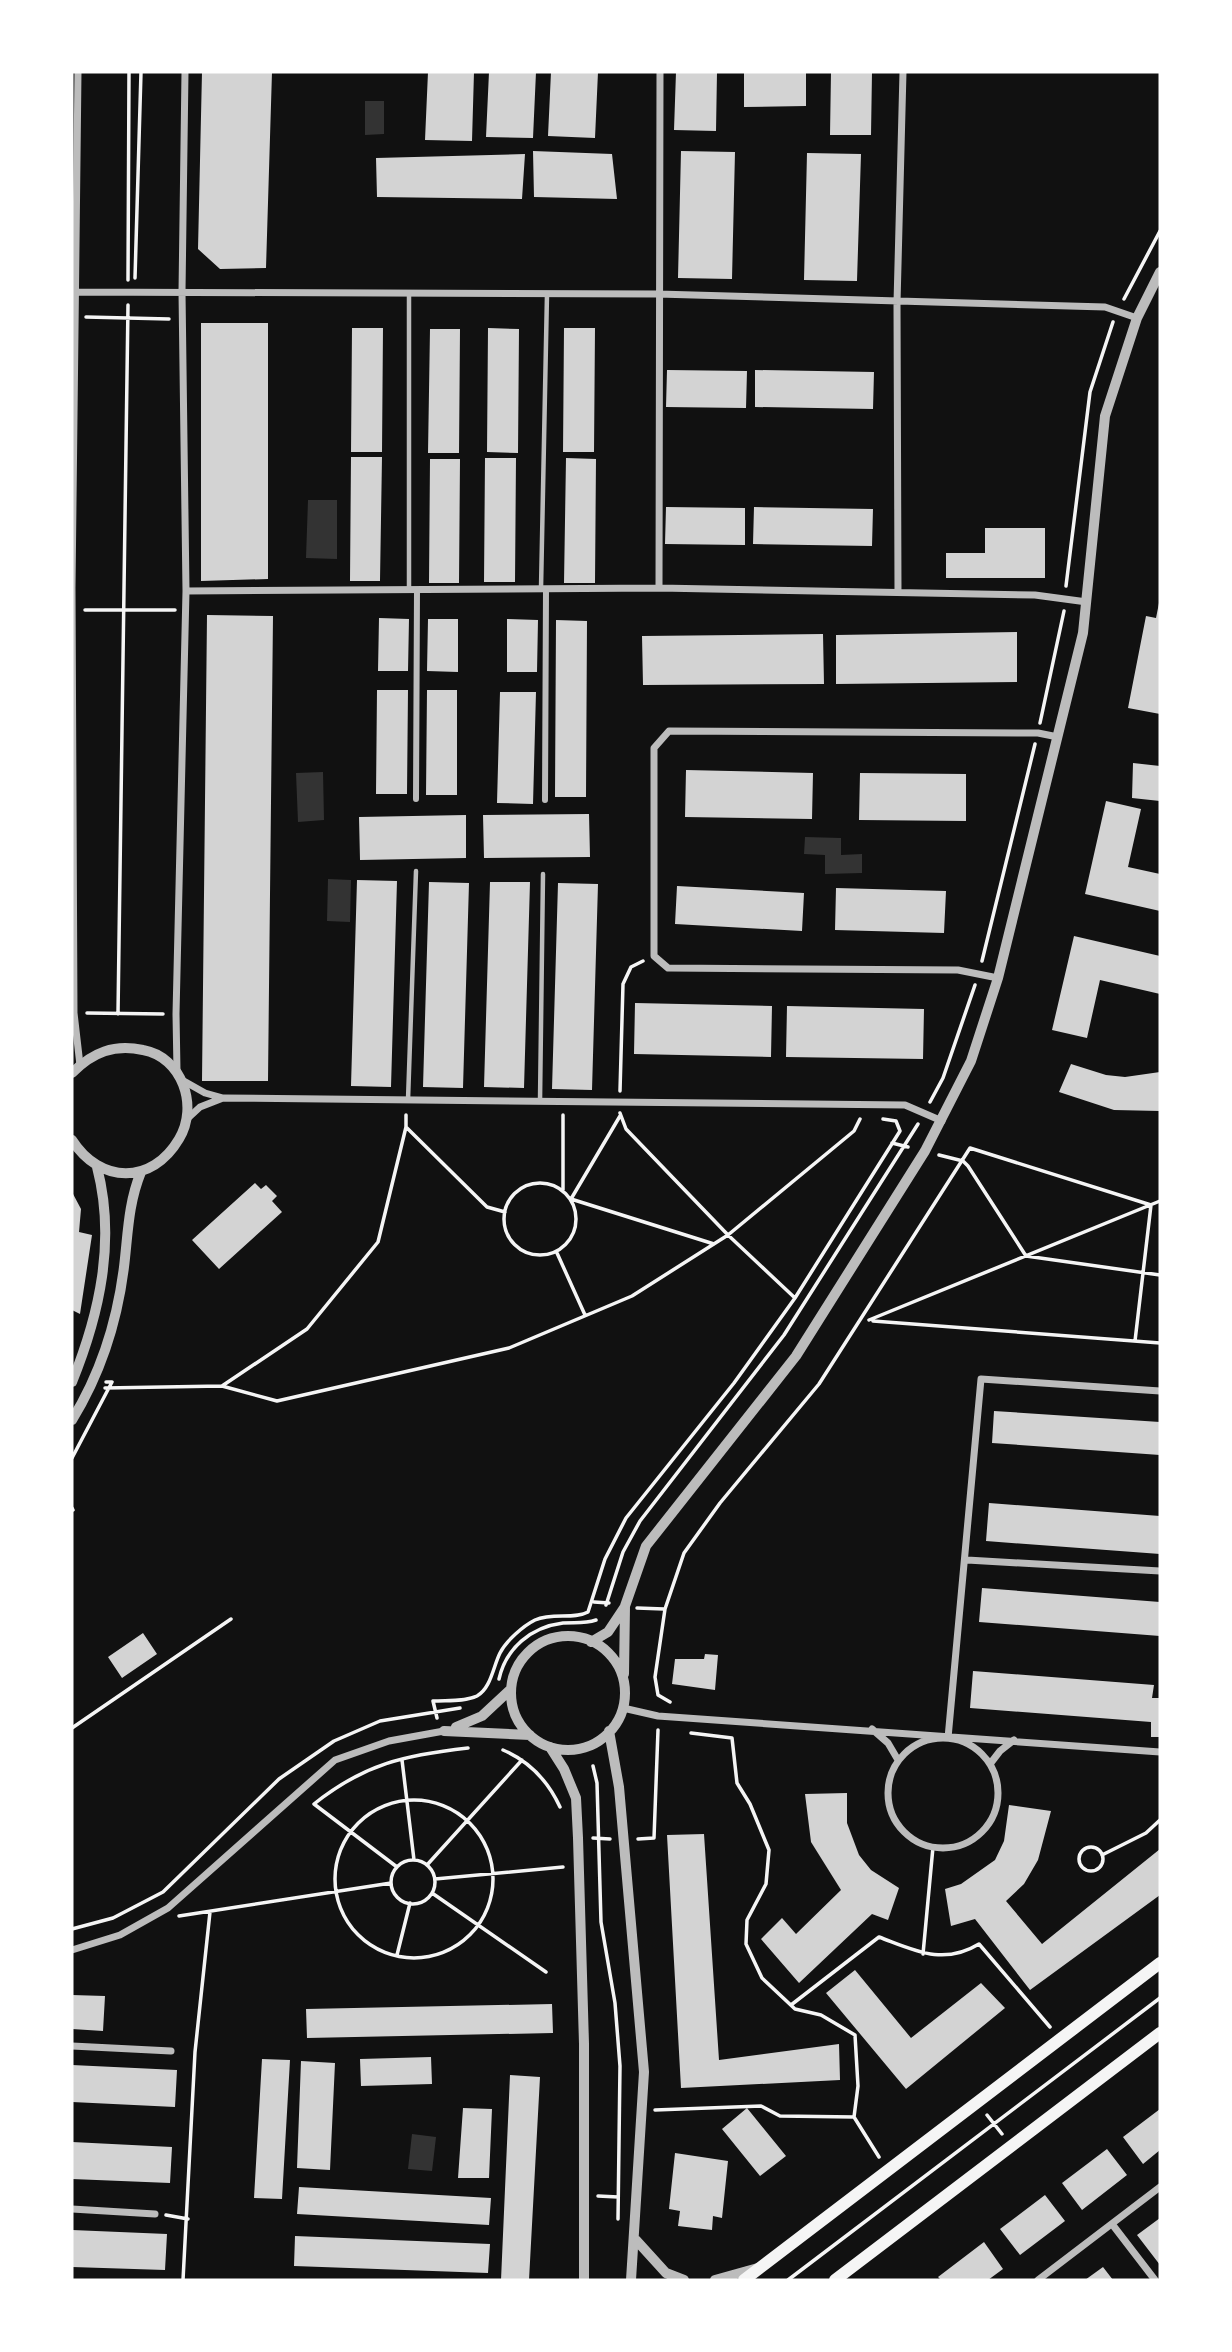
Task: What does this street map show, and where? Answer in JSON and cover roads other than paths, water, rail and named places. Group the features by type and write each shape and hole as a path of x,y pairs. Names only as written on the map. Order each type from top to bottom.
{"main road":[{"path":"744,2280 1160,1963"},
{"path":"835,2280 1160,2033"}],"street":[{"path":"76,1069 72,588 78,72"},
{"path":"97,1167 128,1174 141,1172 167,1154 180,1139 187,1119 180,1075 176,1014 186,591 182,292 186,72"},
{"path":"659,588 660,72"},
{"path":"898,591 897,303 903,72"},
{"path":"591,1642 608,1632 625,1606 646,1546 796,1356 925,1151 971,1061 998,978 1083,633 1105,416 1137,318 1160,271"},
{"path":"74,292 658,294 1105,307 1137,318"},
{"path":"186,591 659,588 898,591 1065,598 1087,602"},
{"path":"543,589 545,800"},
{"path":"412,590 416,799"},
{"path":"998,978 979,972 668,968 654,956 654,748 669,731 1038,733 1058,737"},
{"path":"76,1069 93,1054 125,1047 153,1052 205,1093 223,1098 905,1105 942,1121"},
{"path":"187,1119 200,1108 223,1098"},
{"path":"72,1140 97,1167 107,1221 104,1267 94,1321 72,1382"},
{"path":"72,1420 92,1388 114,1324 131,1196 141,1172"},
{"path":"948,1738 967,1559 981,1379 1160,1391"},
{"path":"967,1559 1160,1571"},
{"path":"510,1690 515,1717 530,1735 550,1747 570,1751 582,1749 609,1731 623,1708 625,1606"},
{"path":"72,1950 120,1935 168,1908 335,1760 388,1741 441,1731 482,1716 510,1690 518,1666 539,1644 570,1636 591,1642 613,1656 624,1674"},
{"path":"623,1708 673,1717 872,1729 948,1738 1014,1740 1160,1752"},
{"path":"872,1729 888,1743 898,1760"},
{"path":"441,1731 530,1735"},
{"path":"609,1731 623,1839 644,2072 636,2240 631,2280"},
{"path":"948,1738 965,1742 979,1751 990,1765 997,1782 998,1799 988,1824 968,1842 951,1848 933,1847 915,1841 901,1829 891,1814 889,1786 898,1760 920,1743 948,1738"},
{"path":"990,1765 1000,1751 1014,1740"},
{"path":"550,1747 564,1769 576,1798 585,2195 584,2280"},
{"path":"72,2046 171,2051"},
{"path":"1038,2280 1160,2187"},
{"path":"72,2208 155,2214"},
{"path":"1112,2224 1155,2280"},
{"path":"636,2240 666,2273 684,2280"},
{"path":"715,2280 764,2266"}],"lane":[{"path":"409,293 412,590"},
{"path":"543,589 547,294"},
{"path":"408,1100 416,871"},
{"path":"540,1101 543,874"}]}
